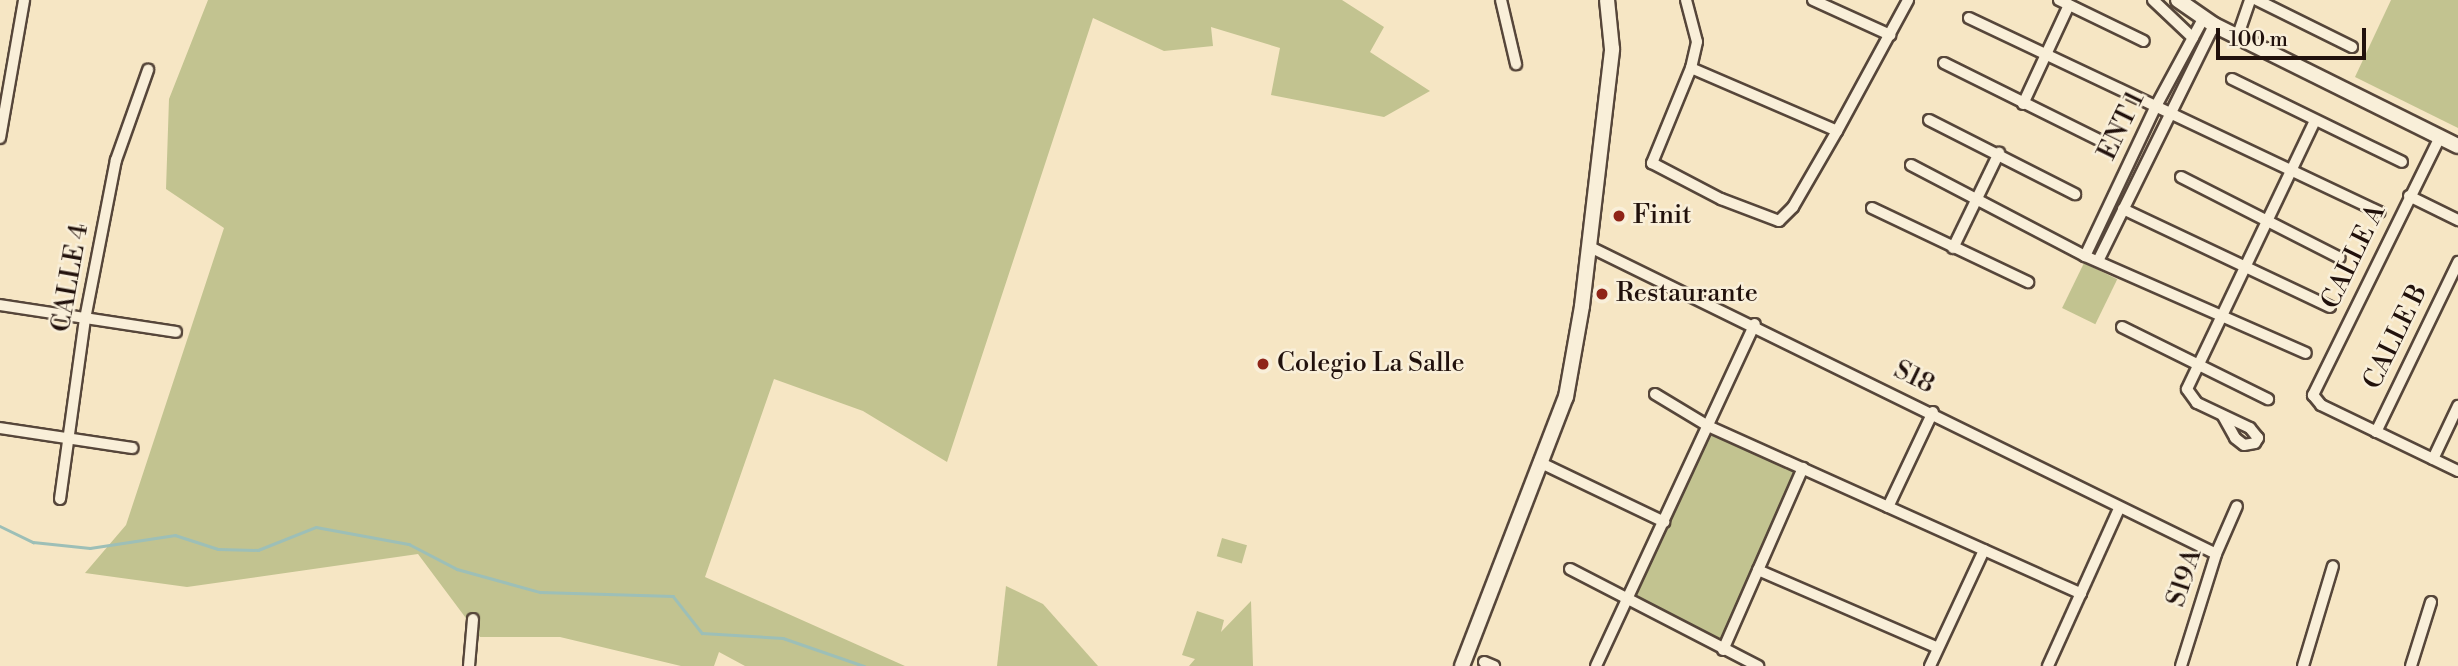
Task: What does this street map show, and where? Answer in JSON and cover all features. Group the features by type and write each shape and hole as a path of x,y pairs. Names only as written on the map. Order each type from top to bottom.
{"street":[{"path":"0,138 24,0"},
{"path":"1501,0 1516,64"},
{"path":"1462,666 1566,397 1590,247 1612,49 1607,0"},
{"path":"1686,0 1696,42 1691,68 1652,163 1721,199 1783,220 1837,131 1908,0"},
{"path":"1813,0 1890,35"},
{"path":"2153,0 2193,38"},
{"path":"2178,0 2209,22 2458,146"},
{"path":"2238,35 2250,0"},
{"path":"2257,0 2352,47"},
{"path":"2023,104 2046,54 2064,3 2144,41"},
{"path":"1969,18 2380,212"},
{"name":"ENT 1","path":"2085,256 2156,106 2193,38 2209,22"},
{"name":"ENT 1","path":"2098,261 2209,22"},
{"path":"1944,63 2097,139"},
{"path":"1691,68 1837,131"},
{"name":"CALLE 4","path":"60,499 85,319 116,160 148,70"},
{"path":"2232,79 2402,162"},
{"path":"1929,120 2000,153 2075,194"},
{"path":"2223,415 2187,395 2221,316 2315,121"},
{"name":"CALLE A","path":"2376,432 2315,399 2314,390 2409,196 2441,137"},
{"path":"1953,248 2000,153"},
{"path":"1910,165 2085,256 2305,353"},
{"path":"2181,177 2340,258"},
{"path":"2409,196 2458,220"},
{"path":"1872,208 2028,282"},
{"path":"2123,209 2330,307"},
{"name":"S18","path":"1590,247 1755,324 1933,412 2119,509 2216,554"},
{"name":"CALLE B","path":"2376,432 2458,262"},
{"path":"0,305 176,332"},
{"path":"1596,666 1624,599 1664,522 1755,324"},
{"path":"2122,327 2268,399"},
{"path":"1655,394 1708,426 2081,594"},
{"path":"2433,459 2458,406"},
{"path":"1888,507 1933,412"},
{"path":"0,428 134,448"},
{"path":"2376,432 2458,471"},
{"path":"1539,462 1664,522"},
{"path":"1723,650 1802,468"},
{"name":"S19A","path":"2181,666 2216,554 2237,506"},
{"path":"2048,666 2119,509"},
{"path":"1930,666 1984,550"},
{"path":"2303,666 2333,566"},
{"path":"1570,569 1758,666"},
{"path":"1758,570 1938,648"},
{"path":"2411,666 2431,602"},
{"path":"469,666 473,619"}],"green space":[{"path":"208,0 1342,0 1384,27 1370,52 1430,91 1384,117 1271,95 1280,48 1211,27 1213,46 1164,51 1093,18 947,462 863,411 774,379 705,577 905,666 745,666 719,652 714,666 681,666 560,637 480,637 418,554 187,587 85,573 126,525 224,228 166,189 169,99"},
{"path":"2391,0 2458,0 2458,128 2355,77"},
{"path":"2084,263 2117,279 2095,324 2062,308"},
{"path":"1708,426 1803,468 1725,644 1630,601"},
{"path":"1222,538 1247,545 1242,563 1217,556"},
{"path":"1006,586 1043,604 1098,666 997,666"},
{"path":"1251,601 1253,666 1189,666 1195,659 1182,655 1197,611 1224,620 1221,632"}],"waterway":[{"path":"0,526 33,542 90,548 175,535 218,549 258,550 316,527 409,544 457,569 540,592 673,596 702,633 783,638 864,666"}],"place":[{"name":"Finit","path":"1619,216"},
{"name":"Restaurante","path":"1602,294"},
{"name":"Colegio La Salle","path":"1263,364"}]}
